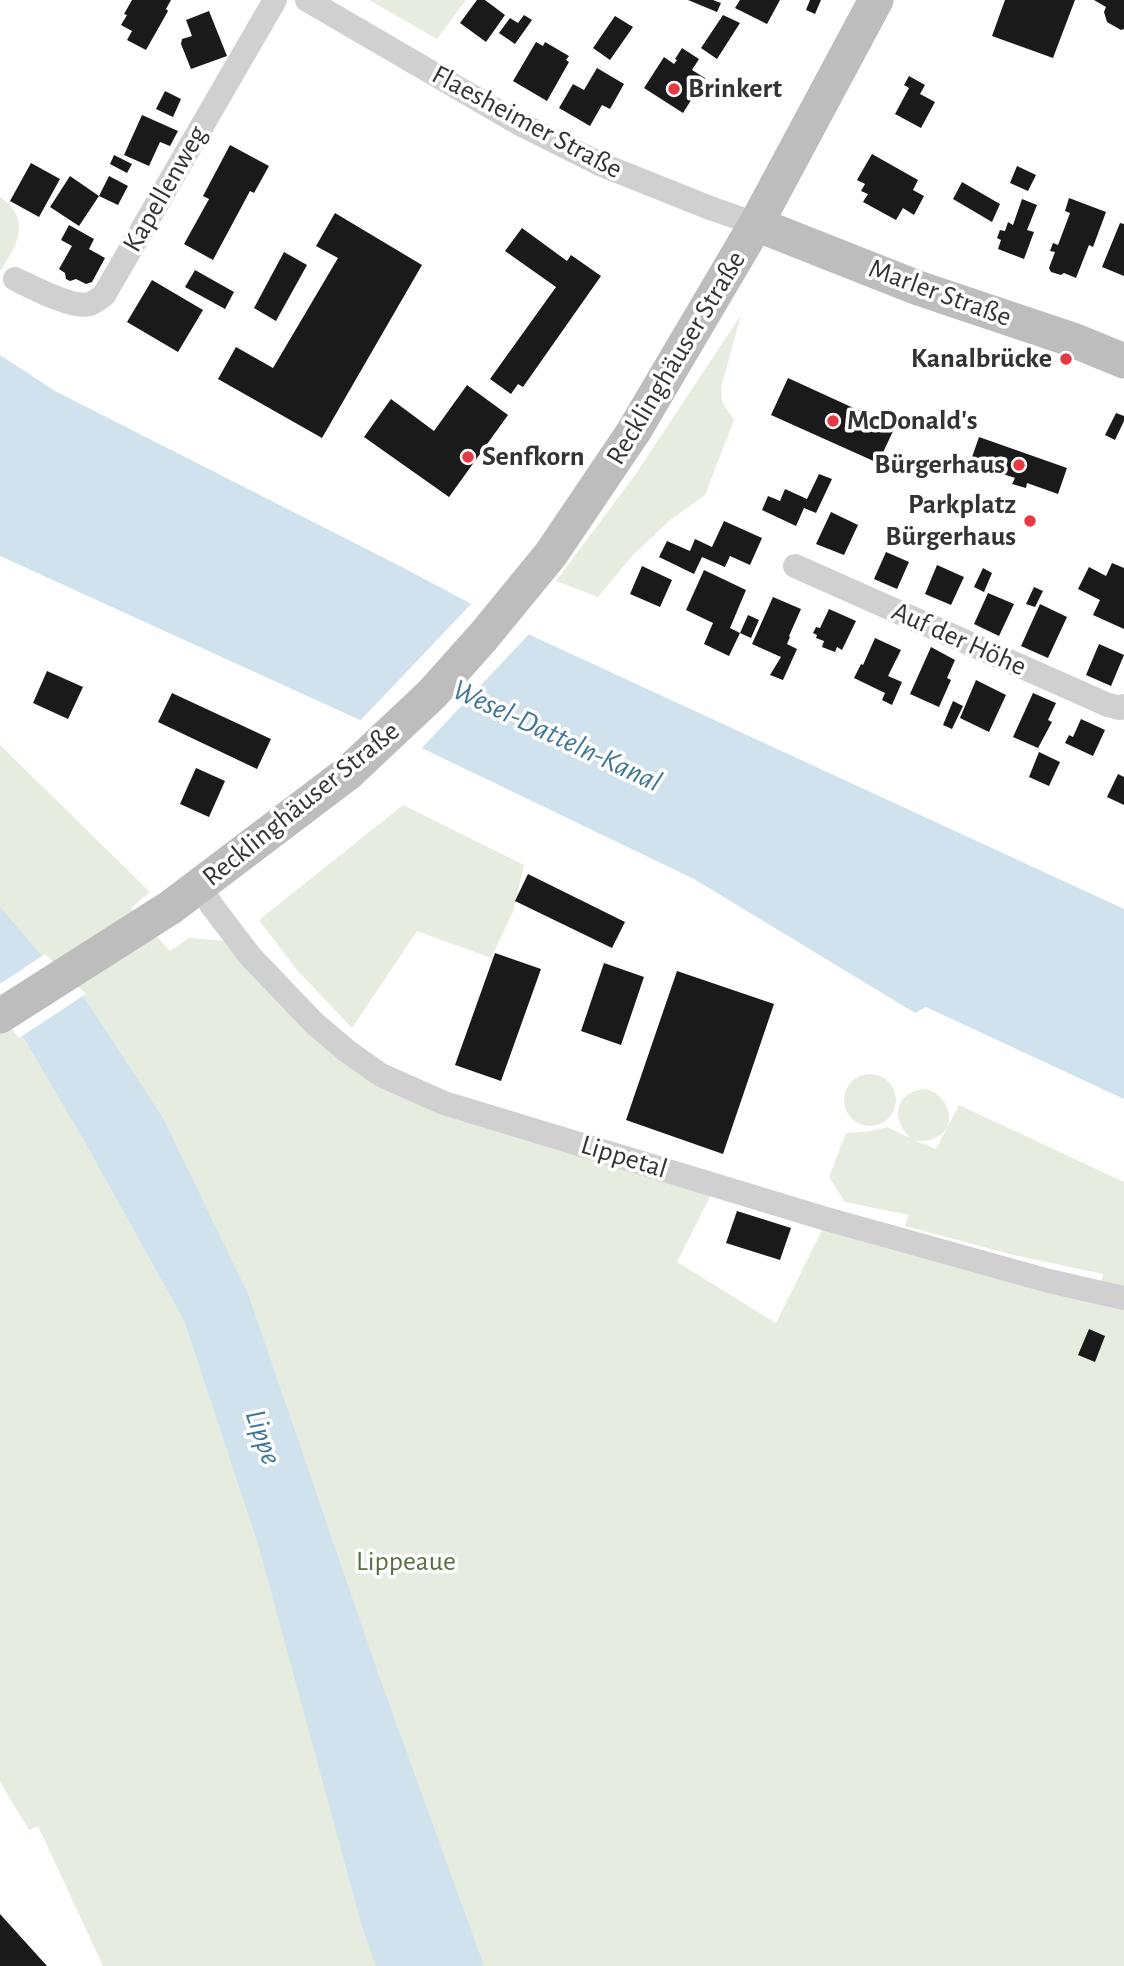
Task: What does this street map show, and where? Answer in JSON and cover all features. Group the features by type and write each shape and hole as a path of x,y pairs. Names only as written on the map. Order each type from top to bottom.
{"main road":[{"name":"Recklinghäuser Straße","path":"0,1016 200,887 348,773 395,730 483,637 551,554 634,431 756,224 876,0"},
{"name":"Marler Straße","path":"756,224 918,288 1124,360"}],"street":[{"name":"Kapellenweg","path":"15,279 81,305 92,304 104,295 275,0"},
{"name":"Flaesheimer Straße","path":"307,0 518,123 588,158 756,224"},
{"name":"Auf der Höhe","path":"795,566 1108,705 1121,708 1124,706"},
{"name":"Lippetal","path":"200,887 250,956 314,1023 381,1075 406,1087 444,1103 823,1218 1049,1281 1124,1298"}],"green space":[{"path":"369,0 466,0 437,39"},
{"path":"0,197 16,214 19,232 12,252 0,271"},
{"path":"741,315 721,388 722,402 734,420 705,495 669,521 632,556 598,597 556,581 635,475"},
{"name":"Lippeaue","path":"0,745 150,892 131,908 170,951 189,938 226,941 323,1045 713,1191 677,1262 776,1323 825,1224 1124,1306 1124,1966 103,1966 38,1826 29,1830 0,1782"},
{"path":"403,805 524,865 513,912 491,958 417,931 352,1028 297,970 259,920"},
{"path":"870,1074 880,1076 888,1082 894,1090 894,1110 888,1118 880,1124 870,1126 860,1124 852,1118 846,1110 844,1100 846,1090 852,1082 860,1076"},
{"path":"926,1089 941,1098 949,1113 949,1121 941,1135 930,1140 916,1141 936,1149 959,1105 1124,1182 1124,1292 1100,1287 1103,1274 1014,1255 905,1226 909,1215 845,1202 829,1177 846,1133 887,1127 910,1138 900,1122 899,1107 908,1095"}],"water":[{"name":"Wesel-Datteln-Kanal","path":"0,355 55,391 528,634 1124,909 1124,1099 926,1007 915,1013 694,879 428,751 0,556"},
{"name":"Lippe","path":"0,907 42,956 85,999 163,1118 248,1294 378,1673 484,1966 376,1966 361,1923 259,1547 184,1320 24,1038 0,1009"}],"pier":[{"path":"474,601 531,632 419,751 358,723"},
{"path":"45,954 86,994 19,1038 0,1014 0,984"}],"building":[{"path":"132,0 171,0 166,9 168,11 146,50 127,40 132,31 121,25"},
{"path":"477,0 485,0 505,15 486,42 460,23"},
{"path":"688,0 713,0 721,3 717,12"},
{"path":"740,0 780,0 767,24 735,8"},
{"path":"810,0 821,0 815,14 806,10"},
{"path":"1005,0 1075,0 1053,58 992,36"},
{"path":"1094,0 1124,0 1124,29 1107,22 1104,12 1106,7"},
{"path":"209,11 227,56 191,69 181,44 182,39 192,36 186,20"},
{"path":"524,15 532,20 515,44 499,33 510,18 518,23"},
{"path":"723,15 740,23 717,59 701,48"},
{"path":"615,16 633,27 610,60 593,48"},
{"path":"536,42 543,46 545,42 569,56 566,60 569,62 547,101 513,81"},
{"path":"682,48 699,59 692,70 705,78 683,113 644,88 664,57 674,64"},
{"path":"597,68 624,84 610,109 602,105 590,126 559,108 573,84 584,90"},
{"path":"909,76 925,85 920,94 935,102 921,128 895,114 909,88 904,85"},
{"path":"165,91 181,99 173,117 156,109"},
{"path":"142,115 178,131 170,146 160,142 149,166 124,155"},
{"path":"230,145 269,166 254,193 250,191 213,260 184,244 209,199 203,196"},
{"path":"872,154 918,180 913,190 924,196 914,215 903,208 896,220 863,202 868,194 861,191 865,184 857,180"},
{"path":"114,155 132,164 127,173 110,164"},
{"path":"31,163 60,179 39,217 10,201"},
{"path":"1017,166 1036,175 1028,191 1010,183"},
{"path":"70,176 99,196 79,226 50,207"},
{"path":"109,176 128,186 118,205 99,196"},
{"path":"962,182 1000,204 992,222 953,199"},
{"path":"1069,198 1106,212 1093,247 1089,245 1076,278 1051,272 1049,268 1055,252 1050,251 1053,243 1058,245 1070,213 1065,211"},
{"path":"1022,199 1037,205 1027,230 1034,232 1024,259 998,249 1001,240 997,238 1000,230 1005,231 1008,222 1013,225"},
{"path":"335,213 422,265 322,438 218,379 236,347 273,368 338,258 316,246"},
{"path":"1120,223 1124,224 1124,276 1102,267"},
{"path":"69,225 94,239 89,249 105,258 92,282 86,284 76,279 70,281 59,269 72,246 61,240"},
{"path":"522,228 567,261 571,255 601,276 523,387 518,384 511,394 490,379 556,287 505,251"},
{"path":"284,252 307,265 276,321 254,308"},
{"path":"195,270 234,292 225,309 185,287"},
{"path":"152,280 203,310 178,352 127,322"},
{"name":"McDonald's","path":"788,378 895,427 878,463 771,415"},
{"path":"467,385 508,415 449,497 364,437 391,399 434,431"},
{"path":"1116,413 1124,416 1124,421 1115,440 1105,435"},
{"name":"Bürgerhaus","path":"979,437 1067,468 1058,494 1027,483 1026,488 1012,484 1015,478 970,463"},
{"path":"819,474 832,479 816,513 804,508 796,526 762,510 768,496 780,501 785,489 807,499"},
{"path":"831,512 858,525 844,555 816,544"},
{"path":"724,521 762,538 750,565 730,556 725,567 702,557 694,574 659,557 667,541 690,551 695,539 712,547"},
{"path":"886,552 909,562 897,589 874,579"},
{"path":"1112,563 1124,568 1124,629 1093,615 1100,600 1078,589 1089,567 1106,576"},
{"path":"937,565 964,577 951,605 925,594"},
{"path":"642,566 672,580 660,607 630,594"},
{"path":"983,568 992,573 984,592 974,587"},
{"path":"704,570 746,590 730,628 740,633 729,656 704,644 713,623 686,610"},
{"path":"1034,587 1043,591 1035,607 1026,604"},
{"path":"988,593 1014,604 999,636 974,624"},
{"path":"773,597 801,609 787,644 797,649 783,680 770,675 781,657 752,644"},
{"path":"1040,604 1067,617 1048,658 1021,646"},
{"path":"829,609 856,621 842,650 837,647 835,652 822,647 824,641 816,638 817,635 813,633 816,627 820,628"},
{"path":"748,615 759,620 751,638 740,633"},
{"path":"875,638 901,650 888,676 902,682 892,705 882,700 885,693 854,678"},
{"path":"1099,644 1124,655 1111,686 1086,675"},
{"path":"931,647 955,660 947,678 951,680 939,707 910,694"},
{"path":"47,671 83,687 68,719 33,703"},
{"path":"976,680 1006,695 989,732 960,718"},
{"path":"172,693 271,739 257,769 158,722"},
{"path":"1033,693 1056,703 1048,720 1052,722 1038,748 1013,737"},
{"path":"953,701 963,706 952,729 943,725"},
{"path":"1081,719 1105,730 1093,756 1065,743 1069,735 1073,737"},
{"path":"1039,752 1060,762 1049,786 1029,777"},
{"path":"196,768 225,781 209,817 180,804"},
{"path":"1118,774 1124,777 1124,805 1107,797"},
{"path":"528,874 625,922 612,948 515,901"},
{"path":"495,953 541,969 501,1081 455,1065"},
{"path":"604,963 644,977 621,1045 581,1031"},
{"path":"677,971 774,1004 723,1154 626,1120"},
{"path":"737,1211 791,1228 780,1260 726,1243"},
{"path":"1089,1329 1105,1336 1095,1362 1078,1355"},
{"path":"0,1914 47,1966 0,1966"}],"place":[{"name":"Brinkert","path":"674,89"},
{"name":"Kanalbrücke","path":"1066,359"},
{"name":"McDonald's","path":"833,421"},
{"name":"Senfkorn","path":"468,457"},
{"name":"Bürgerhaus","path":"1019,465"},
{"name":"Parkplatz Bürgerhaus","path":"1030,521"}]}
